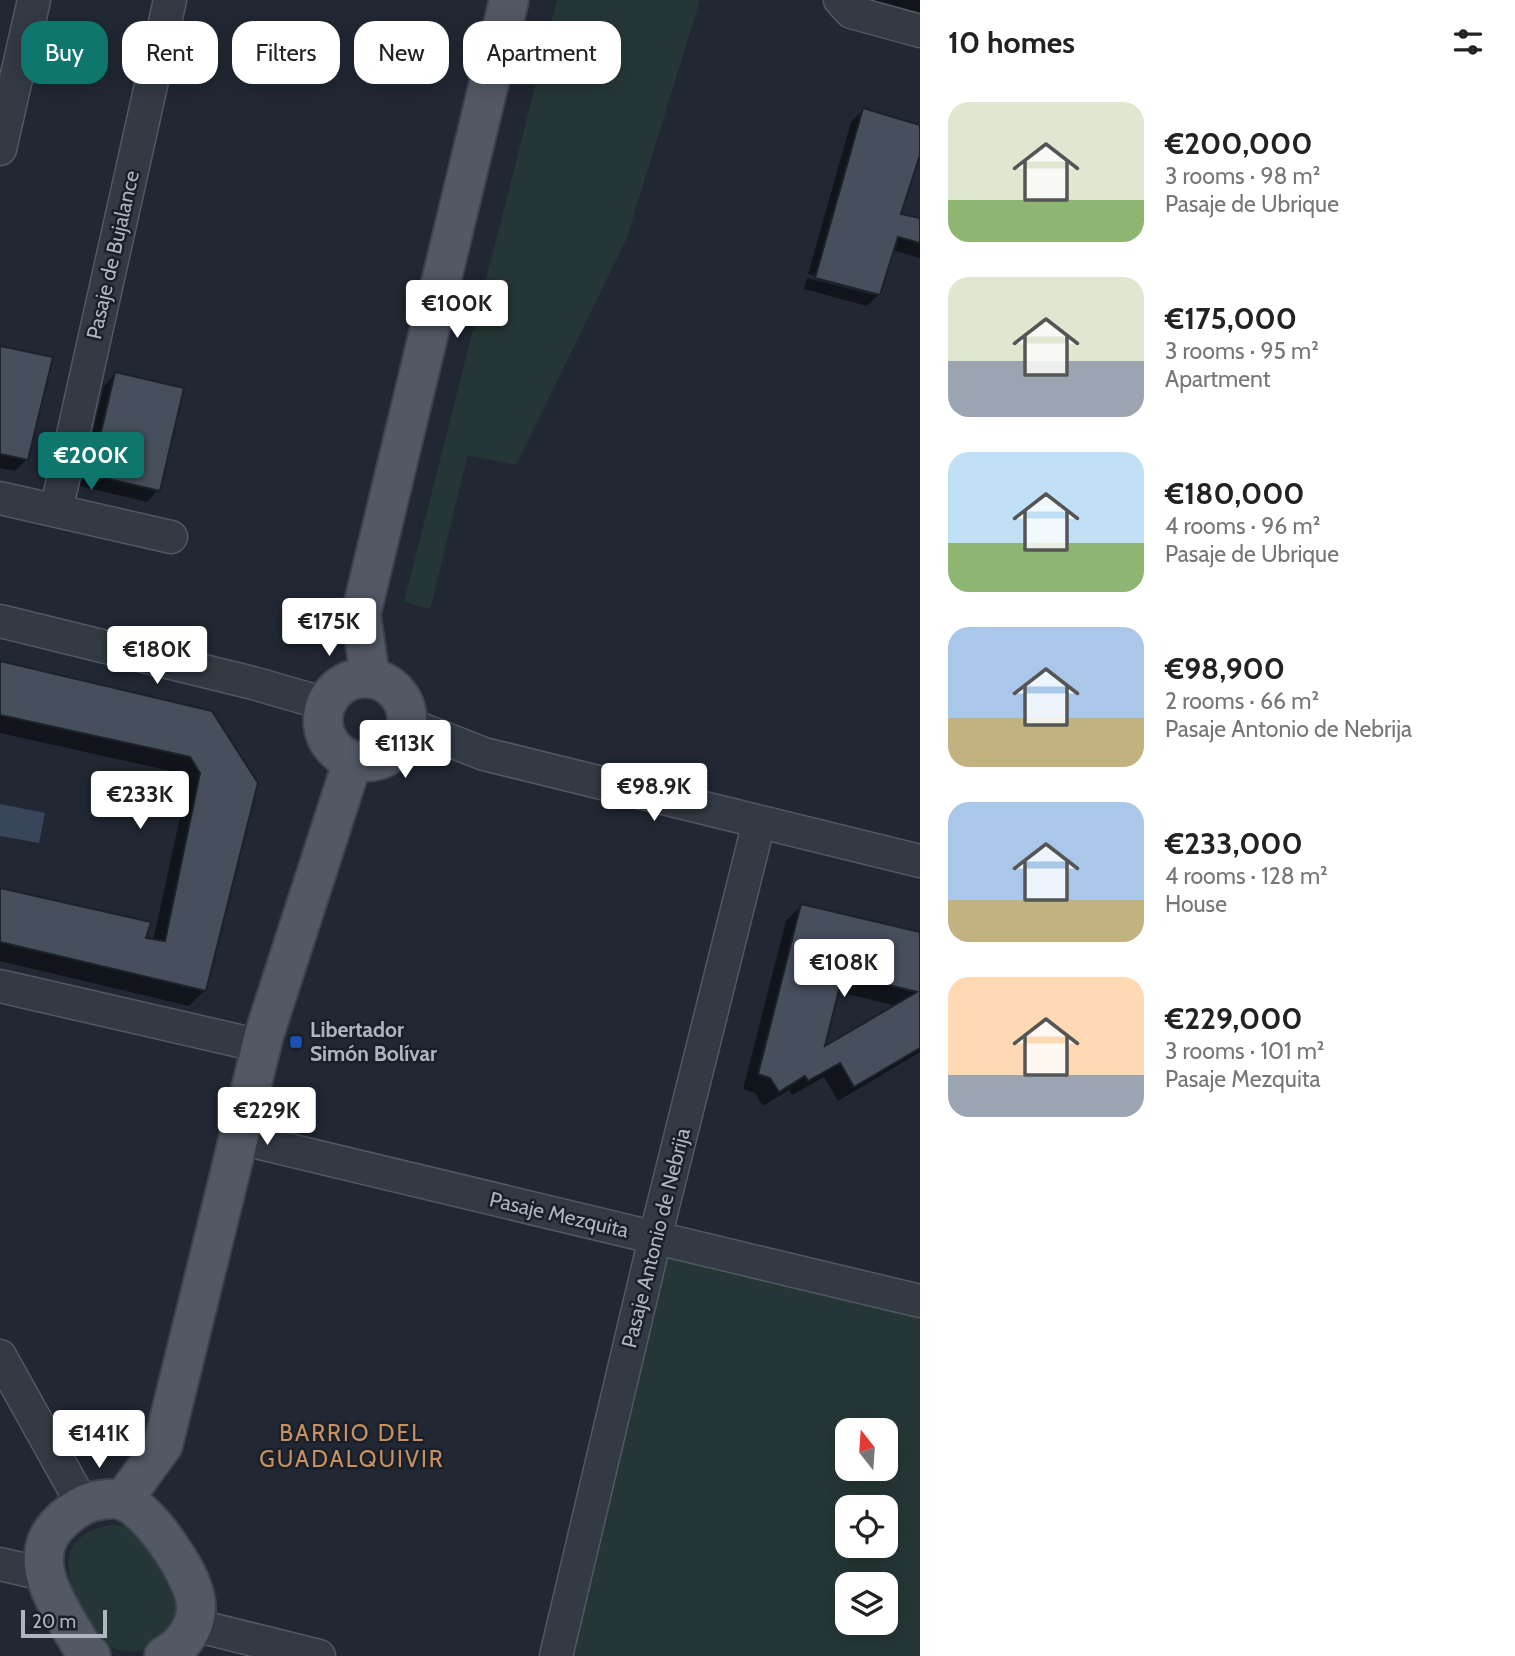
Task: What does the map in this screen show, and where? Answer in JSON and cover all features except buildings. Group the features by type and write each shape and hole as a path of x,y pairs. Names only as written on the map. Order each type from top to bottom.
{"main road":[{"path":"370,678 361,614 509,0"},
{"path":"357,678 370,678 383,681 394,688 407,711 408,724 398,747 389,755 365,762 340,754 330,744 324,731 323,718 326,704 333,692 344,683 357,678"},
{"path":"123,1500 163,1445 261,1046 353,760"},
{"path":"91,1656 82,1647 43,1574 45,1545 59,1521 83,1505 103,1500 123,1500 142,1511 158,1527 184,1572 196,1603 194,1625 176,1650 164,1656"}],"street":[{"path":"0,149 34,0"},
{"name":"Pasaje de Bujalance","path":"57,510 170,0"},
{"path":"839,0 851,12 920,30"},
{"path":"0,498 171,537"},
{"path":"0,621 253,682 326,704"},
{"path":"408,724 484,754 920,862"},
{"name":"Pasaje Antonio de Nebrija","path":"556,1656 655,1238 759,822"},
{"path":"0,986 261,1046"},
{"name":"Pasaje Mezquita","path":"239,1138 920,1301"},
{"path":"0,1356 83,1505"},
{"path":"0,1564 43,1574"},
{"path":"194,1625 319,1656"}],"shaded area":[{"path":"557,0 700,0 626,240 516,465 468,455 430,609 404,602 536,84 621,84 621,21 552,21"},
{"path":"671,1231 920,1292 920,1656 566,1656"},
{"path":"111,1525 130,1527 138,1532 158,1559 176,1594 174,1626 152,1646 137,1651 119,1650 97,1637 71,1585 69,1558 73,1547 81,1537 93,1530"}],"water":[{"path":"0,804 45,813 39,843 0,836"}],"place":[{"name":"Libertador Simón Bolívar","path":"296,1042"}],"district":[{"name":"BARRIO DEL GUADALQUIVIR","path":"352,1446"}]}
